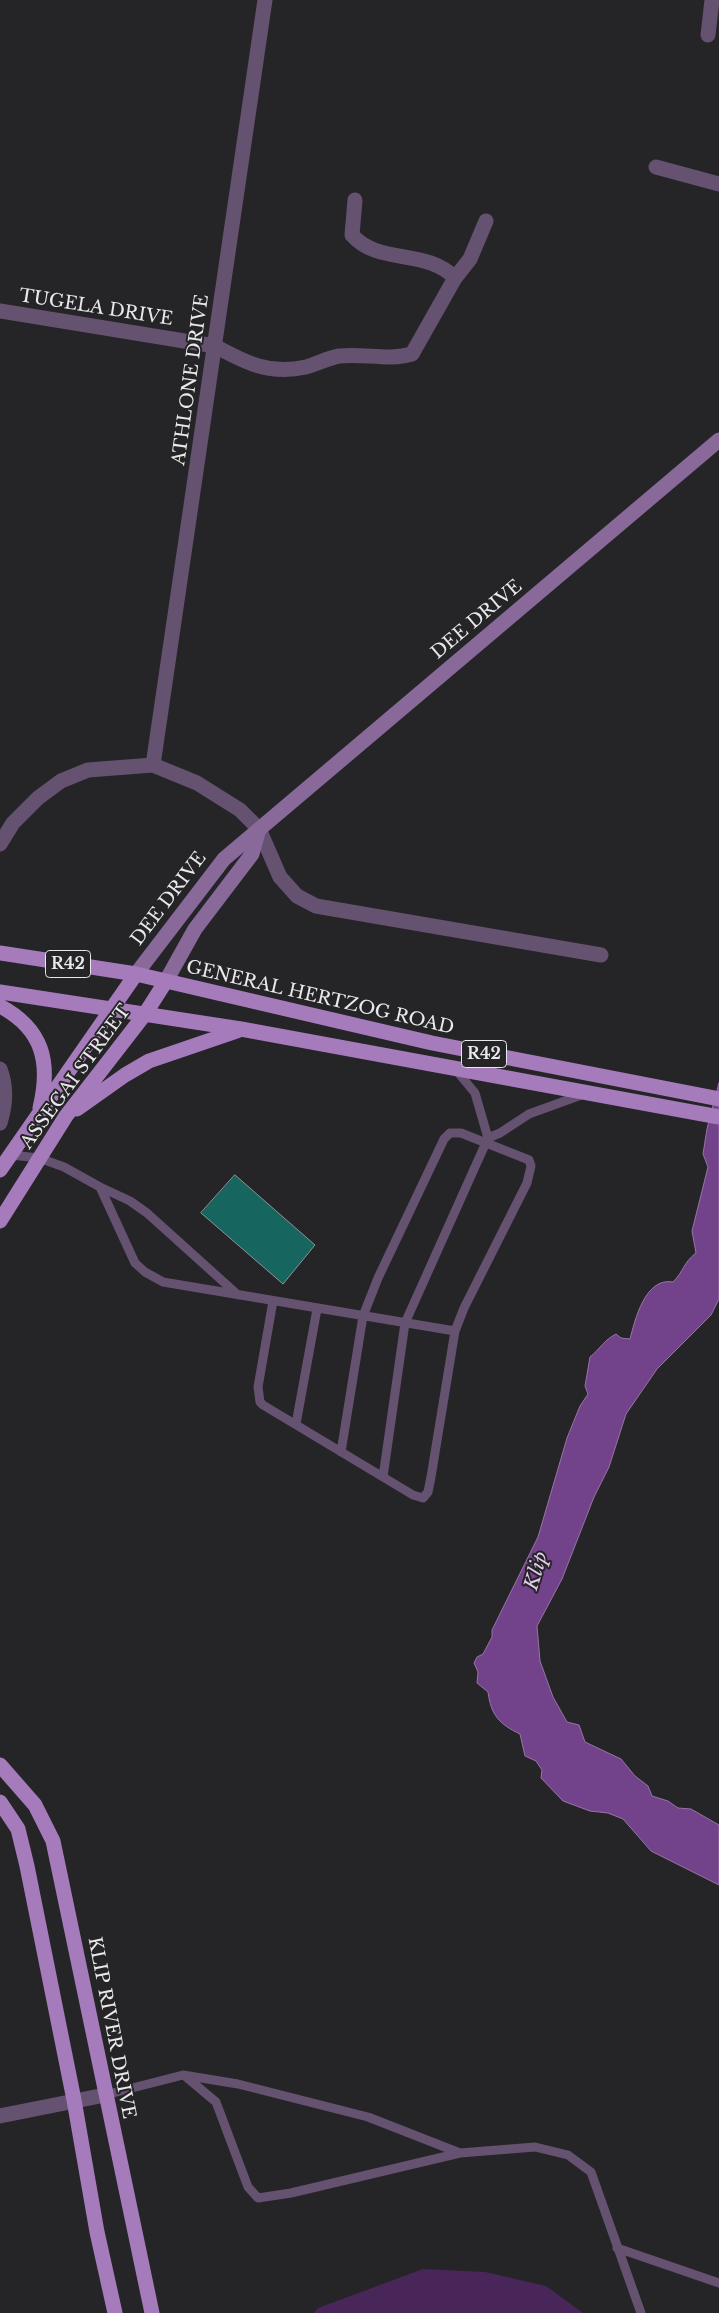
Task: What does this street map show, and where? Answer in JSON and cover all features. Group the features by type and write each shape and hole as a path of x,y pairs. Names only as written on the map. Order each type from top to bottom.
{"main road":[{"name":"GENERAL HERTZOG ROAD","path":"0,953 136,974 432,1043 719,1099"},
{"name":"ASSEGAI STREET","path":"0,1170 136,974"},
{"name":"ASSEGAI STREET","path":"0,1221 66,1116 146,1014 166,981"},
{"name":"R42","path":"0,992 241,1029 719,1117"},
{"path":"0,1006 23,1021 36,1035 43,1053 44,1093 38,1116"},
{"path":"66,1116 125,1075 149,1061 241,1029"},
{"name":"KLIP RIVER DRIVE","path":"0,1765 35,1805 53,1841 152,2313"},
{"path":"0,1802 18,1829 27,1866 74,2100 97,2232 115,2313"}],"street":[{"name":"ATHLONE DRIVE","path":"153,765 265,0"},
{"path":"708,35 712,0"},
{"path":"656,167 719,184"},
{"path":"355,200 352,235 360,244 374,250 431,261 446,268 455,278"},
{"name":"TUGELA DRIVE","path":"0,311 215,346 247,363 276,370 306,367 338,356 366,355 398,358 412,354 455,278 470,259 486,221"},
{"name":"DEE DRIVE","path":"136,974 224,859 719,440"},
{"path":"0,844 13,823 38,798 61,781 88,770 153,765 197,783 240,810 259,829 280,877 297,896 316,906 601,954"},
{"path":"166,981 195,929 252,854 259,829"},
{"path":"0,1069 4,1080 6,1105 0,1123"},
{"path":"0,2116 105,2095"}],"lane":[{"path":"452,1067 475,1093 487,1140"},
{"path":"384,1477 405,1323 487,1140 529,1114 588,1092"},
{"path":"272,1301 258,1398 263,1405 296,1424 341,1452 416,1497 423,1498 428,1492 455,1331 464,1308 527,1183 530,1174 529,1160 487,1140 455,1131 444,1139 378,1278 363,1316 341,1452"},
{"path":"11,1155 39,1158 64,1167 100,1187 130,1200 238,1295"},
{"path":"100,1187 136,1262 145,1272 163,1282 455,1331"},
{"path":"296,1424 317,1309"},
{"path":"105,2095 183,2075 238,2084 368,2117 460,2153"},
{"path":"183,2075 216,2102 248,2187 258,2198 291,2193 460,2153 535,2147 568,2155 591,2172 641,2313"},
{"path":"617,2248 719,2283"}],"shaded area":[{"path":"423,2269 485,2272 546,2286 583,2313 314,2313 318,2308"}],"water":[{"name":"Klip","path":"719,1083 719,1299 711,1315 657,1369 626,1414 609,1467 594,1497 562,1579 537,1626 540,1661 553,1697 567,1722 579,1725 585,1742 621,1759 635,1776 648,1786 652,1796 668,1801 678,1808 691,1809 719,1825 719,1885 651,1851 623,1819 608,1813 590,1811 563,1801 541,1778 542,1770 536,1761 525,1756 520,1734 497,1718 491,1707 488,1692 477,1683 478,1672 474,1663 477,1657 483,1654 492,1637 492,1630 538,1537 567,1438 580,1406 588,1394 585,1386 590,1357 608,1339 616,1334 621,1338 630,1339 638,1311 648,1293 655,1286 663,1282 673,1282 688,1260 696,1253 692,1231 708,1167 703,1154 707,1129"}],"building":[{"path":"235,1175 315,1245 283,1284 201,1213"}]}
